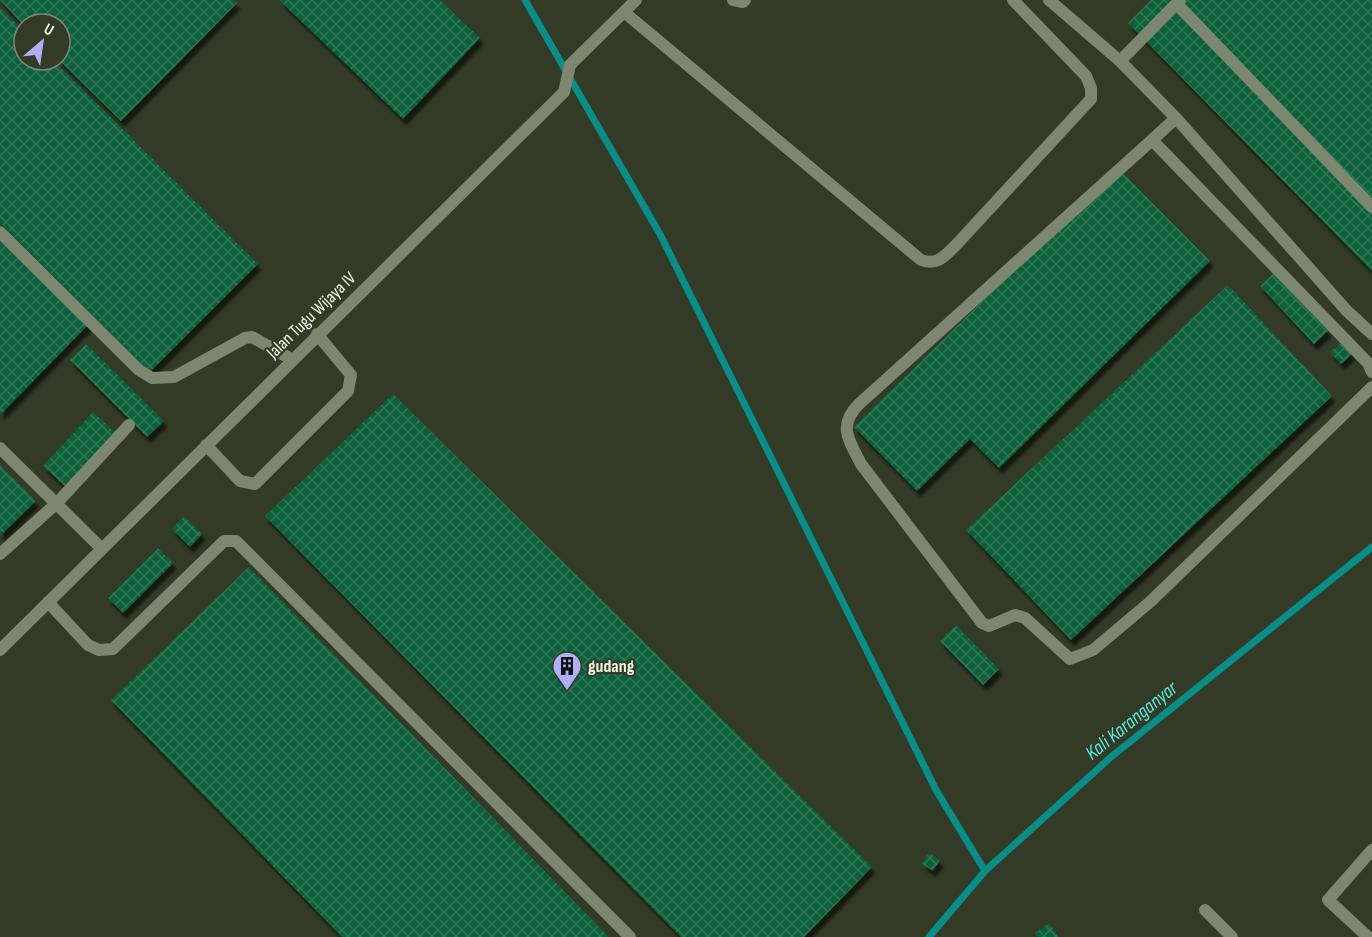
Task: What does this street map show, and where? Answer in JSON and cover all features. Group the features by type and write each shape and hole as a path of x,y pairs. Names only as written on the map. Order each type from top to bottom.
{"lane":[{"name":"Jalan Tugu Wijaya IV","path":"0,650 291,359 564,92 570,65 636,0"},
{"path":"733,0 743,2 745,0"},
{"path":"624,12 921,260 928,263 940,260 956,245 1091,99 1091,88 1086,76 1012,0"},
{"path":"1049,0 1120,61 1176,118 1347,311 1372,334"},
{"path":"1120,61 1178,2 1372,207"},
{"path":"1176,118 859,404 847,419 847,435 861,464 982,623 989,626 1016,615 1024,618 1070,659 1093,650 1150,602 1372,387"},
{"path":"1152,140 1368,363 1372,372"},
{"path":"0,232 139,370 153,378 174,377 245,338 260,339 291,359"},
{"path":"207,445 240,481 255,484 263,477 348,391 352,382 351,375 317,334"},
{"path":"0,554 57,503 129,425"},
{"path":"0,447 102,549"},
{"path":"48,602 88,645 99,650 113,649 224,541 236,541 630,937"},
{"path":"1368,937 1328,900 1372,850"},
{"path":"1204,910 1232,937"}],"building":[{"path":"0,0 234,0 237,3 121,121 71,72 72,12 12,13"},
{"path":"279,0 440,0 480,38 403,119"},
{"path":"1151,0 1372,0 1372,271 1128,23"},
{"path":"0,8 12,20 12,72 65,72 258,264 150,372 0,223"},
{"path":"1118,168 1210,261 999,468 970,439 917,491 854,427"},
{"path":"0,237 89,324 0,415"},
{"path":"1274,273 1328,331 1314,344 1260,286"},
{"path":"1228,285 1332,396 1071,640 966,530"},
{"path":"1342,342 1352,354 1341,364 1330,352"},
{"path":"86,344 164,421 147,437 70,360"},
{"name":"gudang","path":"393,394 872,867 804,937 681,937 265,516"},
{"path":"93,412 117,434 67,488 43,466"},
{"path":"0,465 36,501 0,536"},
{"path":"184,516 202,534 190,547 172,529"},
{"path":"158,548 173,563 123,613 108,598"},
{"path":"249,567 609,937 342,937 111,700"},
{"path":"956,625 999,669 983,685 940,641"},
{"path":"929,853 940,860 933,871 922,864"},
{"path":"1049,923 1059,937 1038,937 1035,933"}],"waterway":[{"path":"525,0 661,236 936,790 985,871"},
{"name":"Kali Karanganyar","path":"929,937 985,871 1111,757 1372,547"}],"place":[{"name":"gudang","path":"567,692"}]}
